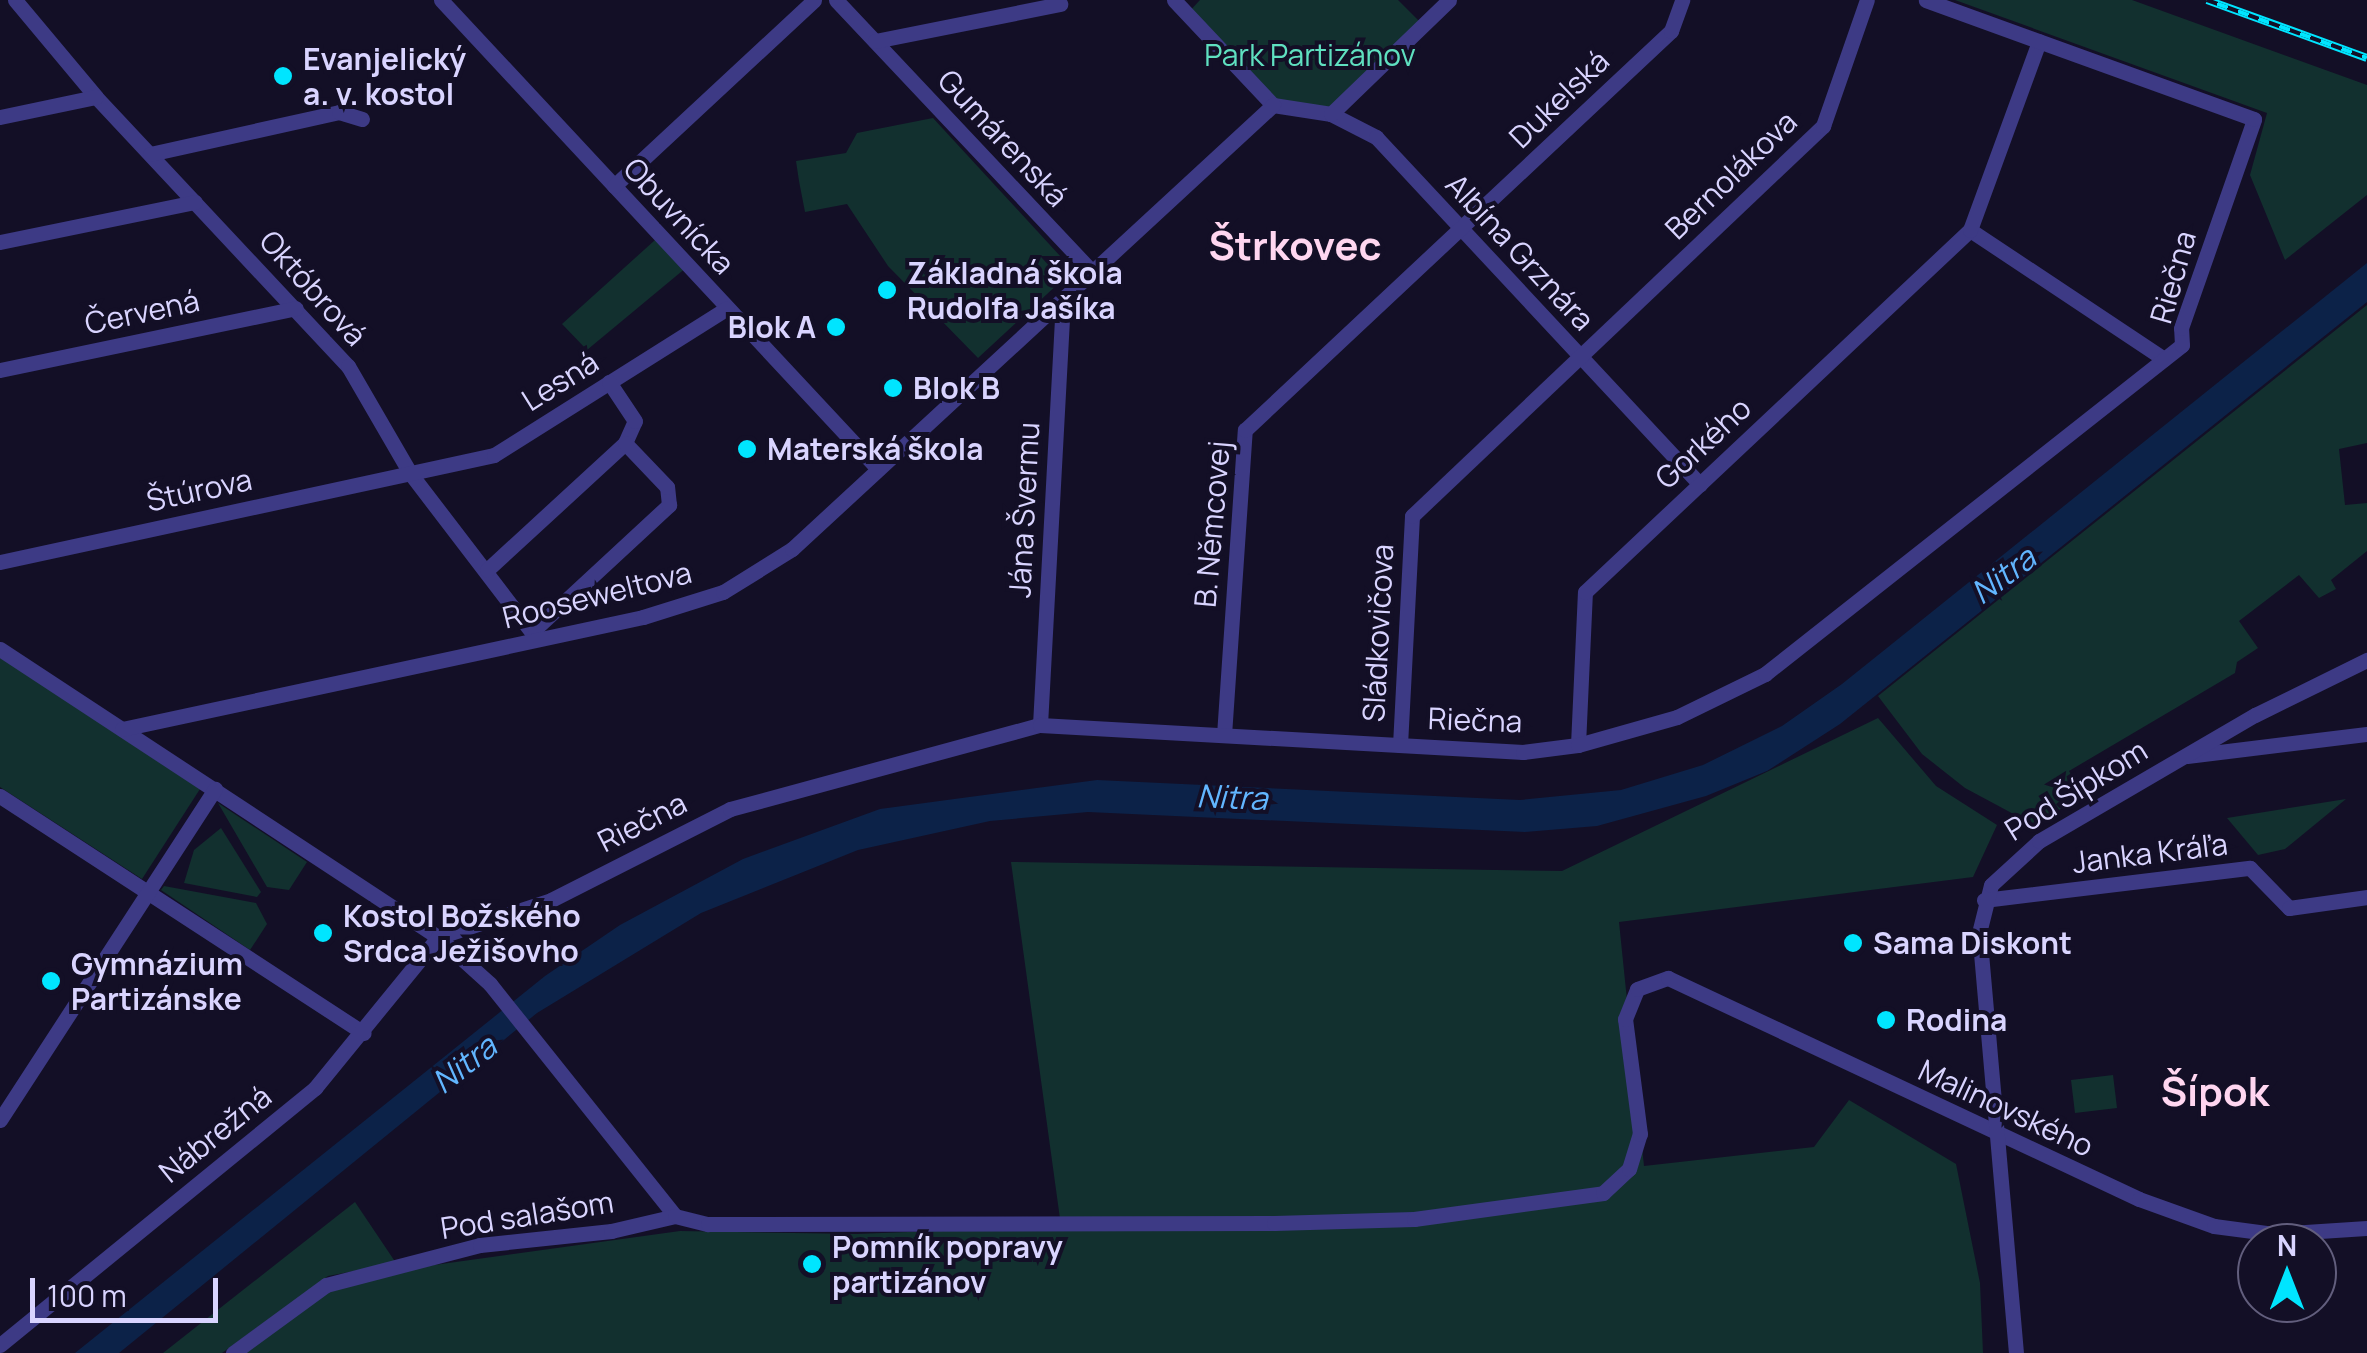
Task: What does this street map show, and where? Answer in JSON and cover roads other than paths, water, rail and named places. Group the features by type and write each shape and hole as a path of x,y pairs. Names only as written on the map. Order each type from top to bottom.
{"street":[{"name":"Októbrová","path":"15,0 96,97 348,366 410,472 536,634"},
{"name":"Obuvnícka","path":"441,0 878,469"},
{"path":"614,186 814,0"},
{"name":"Gumárenská","path":"836,0 1092,272"},
{"path":"1174,0 1272,105"},
{"path":"1331,114 1449,0"},
{"name":"Dukelská","path":"1462,230 1671,31 1682,0"},
{"name":"Bernolákova","path":"1581,356 1822,126 1867,0"},
{"path":"1926,0 2039,41"},
{"name":"Gumárenská","path":"875,40 1060,4"},
{"name":"Riečna","path":"438,937 551,900 730,808 1040,726 1523,752 1578,745 1677,717 1765,674 2182,345 2181,328 2254,118 2039,41"},
{"name":"Gorkého","path":"1578,745 1585,592 1970,230 2039,41"},
{"path":"0,117 96,97"},
{"name":"Albína Grznára","path":"1272,105 1331,114 1376,138 1700,484"},
{"name":"Rooseweltova","path":"122,729 723,592 792,549 1272,105"},
{"path":"150,154 339,112 362,119"},
{"path":"0,242 196,202"},
{"name":"B. Němcovej","path":"1224,736 1245,430 1462,230"},
{"path":"1970,230 2164,360"},
{"name":"Jána Švermu","path":"1040,726 1063,298"},
{"name":"Červená","path":"0,370 296,308"},
{"name":"Lesná","path":"410,472 494,455 728,308"},
{"name":"Sládkovičova","path":"1400,745 1412,516 1581,356"},
{"path":"488,570 625,443 635,421 609,382"},
{"path":"536,634 669,504 667,488 625,443"},
{"name":"Štúrova","path":"0,562 410,472"},
{"path":"0,649 438,937 489,984 675,1216"},
{"name":"Pod Šípkom","path":"1984,900 2002,872 2039,841 2181,757 2367,660"},
{"path":"2181,757 2367,734"},
{"path":"0,1120 214,789"},
{"path":"2,803 363,1033"},
{"name":"Janka Kráľa","path":"1984,900 2250,868 2289,908 2367,897"},
{"path":"1984,900 1979,932 2016,1353"},
{"name":"Nábrežná","path":"0,1345 315,1088 438,937"},
{"name":"Malinovského","path":"675,1216 708,1224 1274,1224 1414,1219 1602,1193 1629,1169 1640,1134 1625,1019 1637,989 1668,978 2021,1146 2214,1226 2275,1234 2367,1228"},
{"path":"2000,1162 2021,1146"},
{"name":"Pod salašom","path":"233,1353 326,1284 480,1245 611,1232 675,1216"}],"water":[{"name":"Nitra","path":"2367,263 2367,302 1840,724 1767,771 1706,796 1597,826 1525,832 1088,812 990,821 858,850 701,913 537,1013 119,1353 75,1353 545,976 620,925 743,859 880,809 1097,780 1520,800 1621,790 1703,765 1782,726 1842,684"}],"railway":[{"path":"2207,0 2367,58"}],"place":[{"name":"Evanjelický a. v. kostol","path":"283,76"},
{"name":"Základná škola Rudolfa Jašíka","path":"887,290"},
{"name":"Blok A","path":"836,327"},
{"name":"Blok B","path":"893,388"},
{"name":"Materská škola","path":"747,449"},
{"name":"Kostol Božského Srdca Ježišovho","path":"323,933"},
{"name":"Sama Diskont","path":"1853,943"},
{"name":"Gymnázium Partizánske","path":"51,981"},
{"name":"Rodina","path":"1886,1020"},
{"name":"Pomník popravy partizánov","path":"812,1264"}],"district":[{"name":"Štrkovec","path":"1295,245"},
{"name":"Šípok","path":"2215,1091"}],"park label":[{"name":"Park Partizánov","path":"1310,55"}]}
